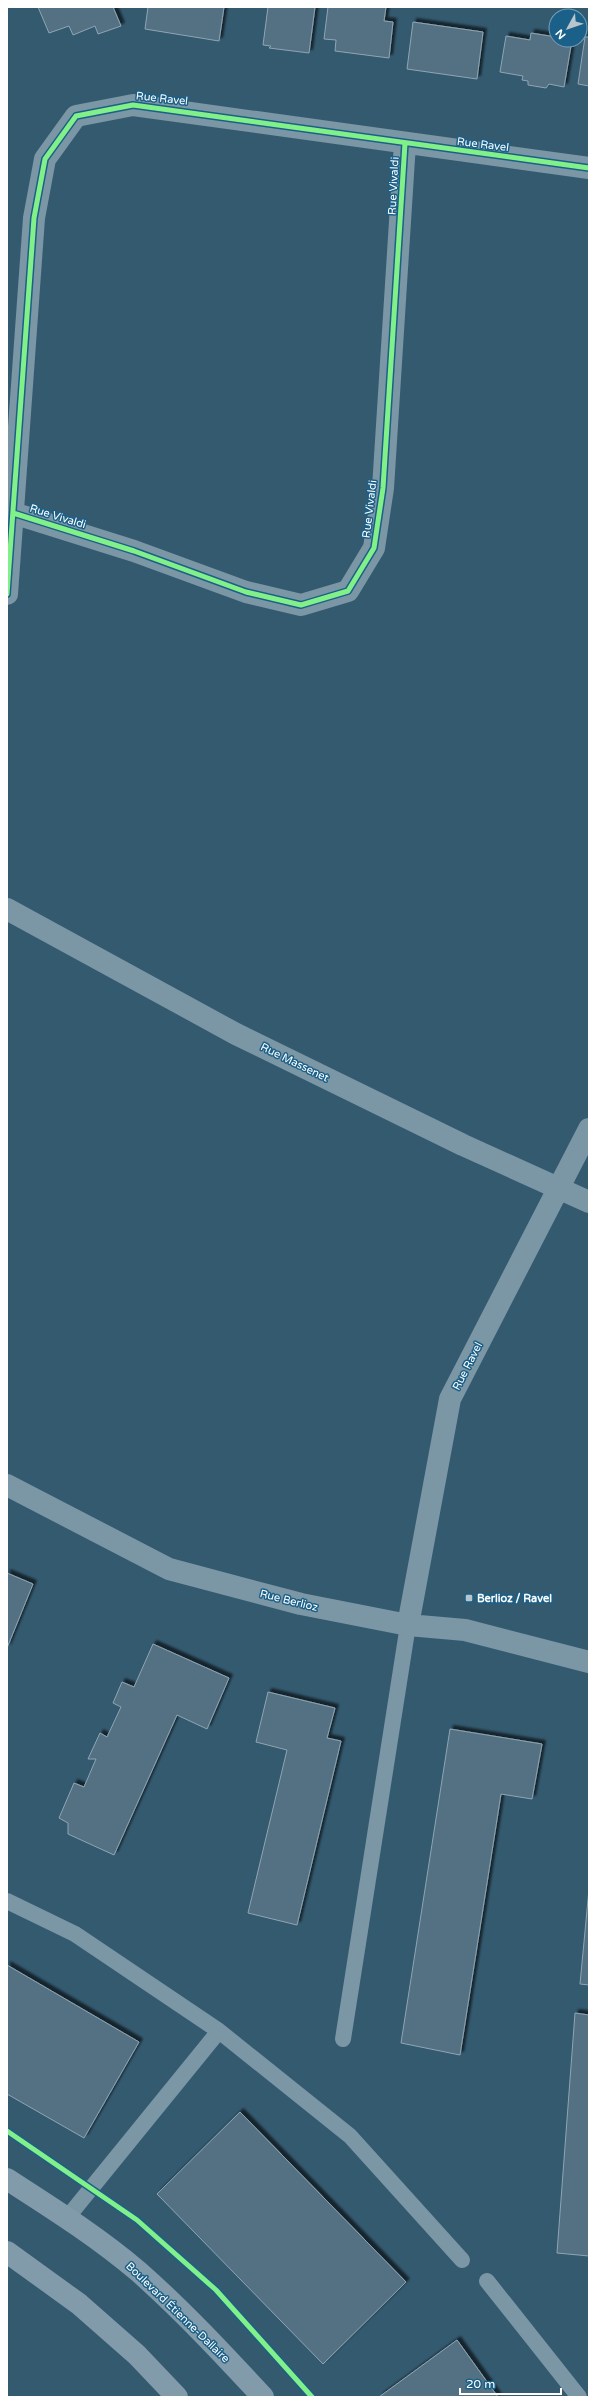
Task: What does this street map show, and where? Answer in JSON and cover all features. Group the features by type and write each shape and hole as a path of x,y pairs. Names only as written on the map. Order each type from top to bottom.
{"street":[{"name":"Rue Ravel","path":"7,594 34,218 45,159 76,116 133,105 200,112 406,143 589,168"},
{"name":"Rue Vivaldi","path":"13,513 134,551 246,592 301,605 348,591 374,548 383,488 406,143"},
{"name":"Rue Massenet","path":"7,909 236,1034 589,1202"},
{"name":"Rue Ravel","path":"408,1625 450,1400 589,1129"},
{"name":"Rue Berlioz","path":"7,1485 169,1569 301,1604 408,1625 465,1630 589,1662"},
{"name":"Boulevard Étienne-Dallaire","path":"7,2179 67,2218 138,2271 208,2337 263,2397"},
{"path":"7,2252 79,2304 138,2355 177,2397"}],"lane":[{"path":"343,2039 408,1625"},
{"path":"7,1901 75,1934 219,2031 350,2136 462,2260"},
{"path":"67,2218 219,2031"},
{"path":"487,2281 579,2397"}],"building":[{"path":"38,7 113,7 121,26 98,34 95,26 73,35 69,26 49,33"},
{"path":"148,7 224,7 219,41 145,29"},
{"path":"268,7 315,7 309,53 269,48 271,46 263,45"},
{"path":"328,7 386,7 384,21 393,22 389,58 335,51 336,40 324,39"},
{"path":"413,22 483,32 477,79 407,69"},
{"path":"531,33 548,36 548,48 571,48 564,87 549,84 546,88 528,85 528,81 522,80 523,76 500,72 506,36 530,40"},
{"path":"589,37 589,86 578,84 583,48 588,48"},
{"path":"7,1573 33,1584 7,1648"},
{"path":"153,1644 229,1678 207,1729 177,1715 114,1855 68,1834 68,1823 59,1818 74,1783 84,1787 96,1759 88,1759 100,1733 107,1737 121,1707 113,1703 122,1682 134,1687"},
{"path":"268,1692 335,1708 327,1738 341,1741 297,1925 248,1913 287,1750 256,1742"},
{"path":"450,1729 542,1744 532,1799 501,1794 460,2055 401,2043"},
{"path":"589,1889 589,1985 580,1984"},
{"path":"7,1965 139,2042 84,2138 7,2094"},
{"path":"575,2013 589,2015 589,2256 557,2253"},
{"path":"240,2112 406,2282 323,2364 157,2194"},
{"path":"457,2340 498,2397 379,2397"}],"cycle path":[{"path":"7,594 34,218 45,159 76,116 133,105 589,168"},
{"path":"13,513 134,551 246,592 301,605 348,591 374,548 383,488 405,143"},
{"path":"7,2131 137,2220 216,2290 312,2397"}],"place":[{"name":"Berlioz / Ravel","path":"469,1598"}]}
